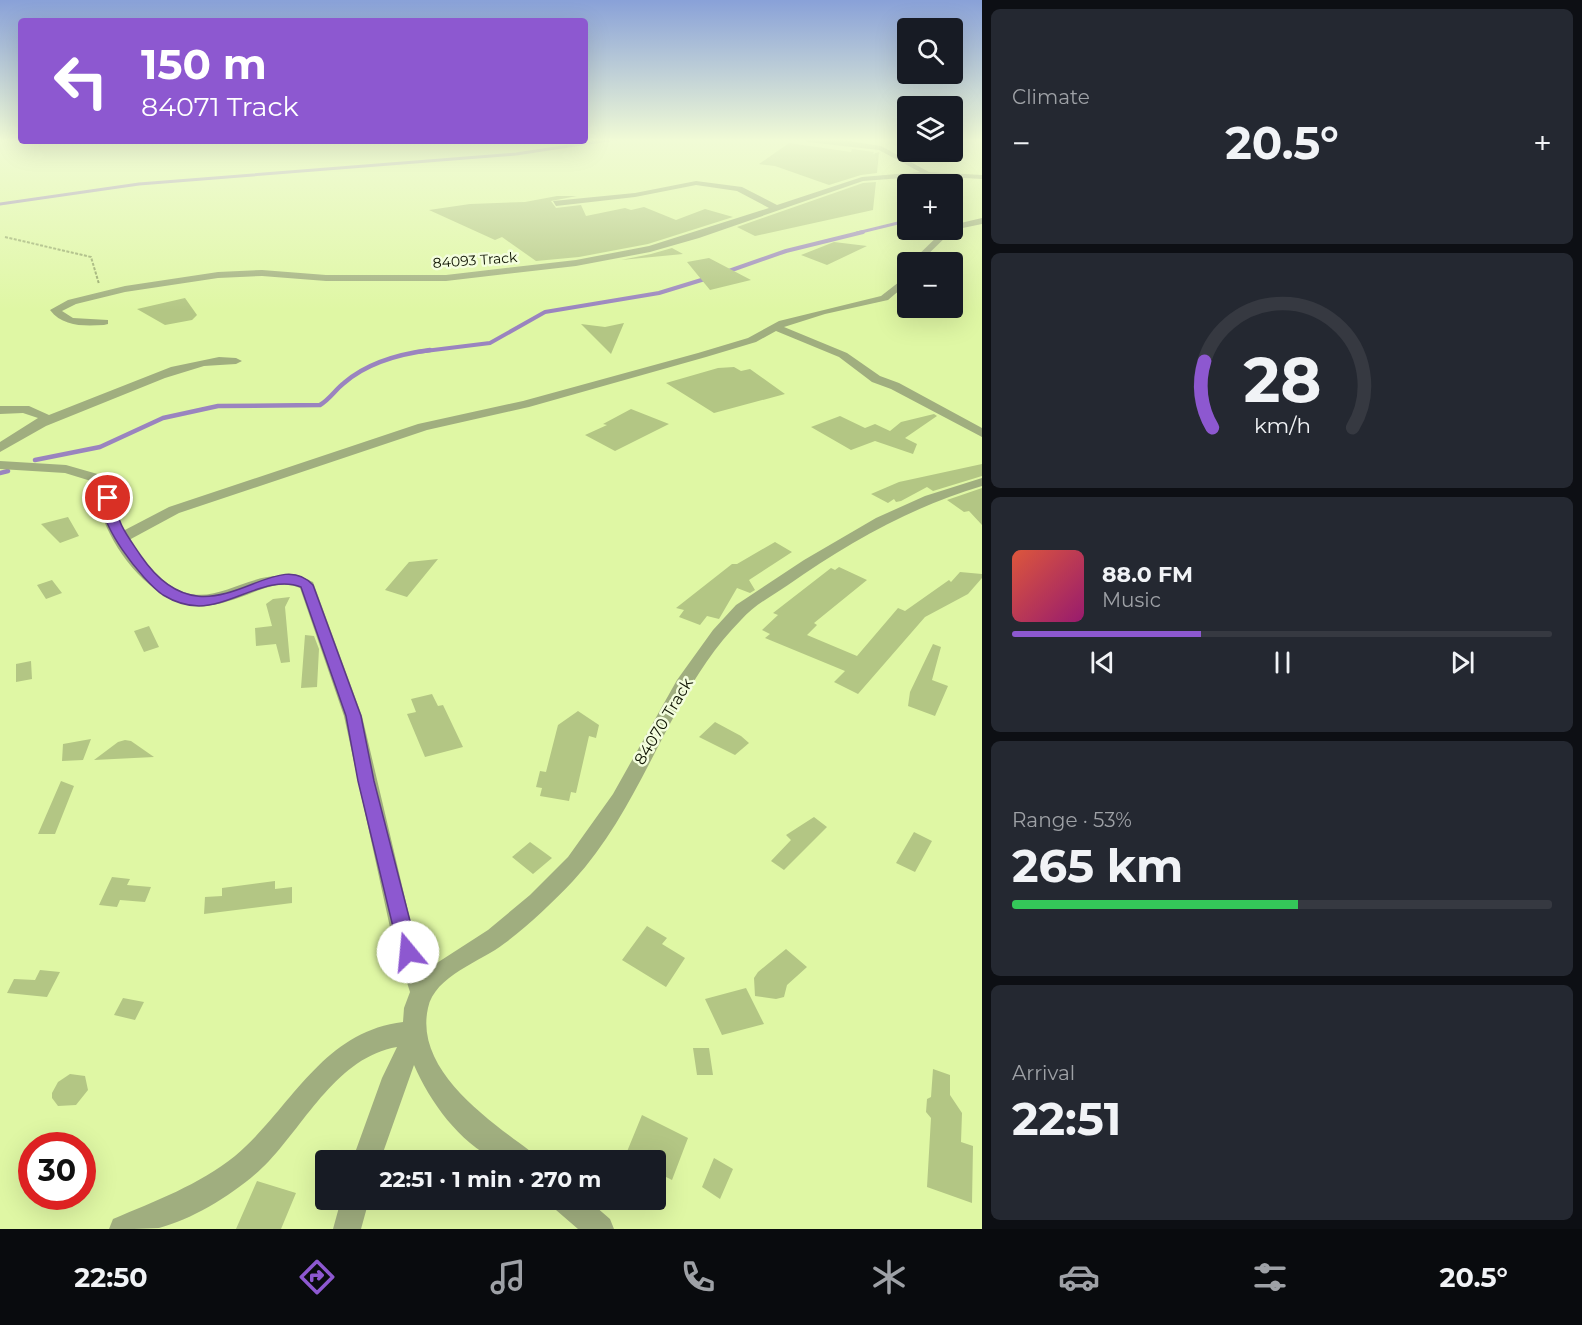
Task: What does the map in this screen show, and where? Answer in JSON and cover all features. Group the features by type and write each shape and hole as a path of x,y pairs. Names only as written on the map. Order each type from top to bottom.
{"street":[{"path":"556,203 622,196"},
{"path":"753,196 774,207"},
{"name":"84093 Track","path":"104,322 75,322 59,315 55,310 64,305 149,284 218,275 262,273 326,278 446,278 552,267 650,249 696,236 807,196"},
{"path":"963,226 982,221"},
{"path":"924,252 938,240"},
{"path":"121,538 174,510 423,427 525,404 702,356 752,340 775,327 823,310 884,298 897,287"},
{"path":"775,327 843,355 876,379 895,386 982,433"},
{"path":"0,448 44,421 171,370 216,361 236,361"},
{"path":"0,410 39,412 44,416 44,421"},
{"path":"0,465 66,469 96,478 108,498 110,519 121,538 146,572 168,592 183,599 196,602 215,600 278,580 293,579 307,585 353,716 402,932 422,992 416,1010 416,1033 430,1069 455,1108 507,1150"},
{"name":"84070 Track","path":"422,992 445,969 493,939 535,905 577,862 602,830 684,682 740,610 823,554 881,522 932,497 982,482"},
{"path":"370,1150 394,1078 416,1033"},
{"path":"123,1229 167,1212 222,1180 257,1154 312,1087 334,1065 380,1038 416,1033"},
{"path":"347,1229 352,1210"},
{"path":"578,1210 600,1229"}],"path":[{"path":"4,237 91,257 100,287 92,298"}],"building":[{"path":"555,196 575,196 551,201 556,208 581,205 586,216 625,208 631,210 644,207 676,220 705,209 733,217 648,244 579,257 536,261 502,237 495,240 429,210 470,204 525,202"},
{"path":"825,196 874,196 873,210 755,236 737,227"},
{"path":"834,242 867,246 827,265 801,255"},
{"path":"672,248 683,254 621,260 651,254"},
{"path":"709,258 751,280 710,290 687,262"},
{"path":"185,298 197,315 192,320 165,325 137,309"},
{"path":"624,323 611,354 581,324 605,327"},
{"path":"734,367 741,371 750,369 785,394 714,413 666,383 718,368"},
{"path":"631,409 669,424 615,451 585,435 607,425 603,424"},
{"path":"934,414 937,416 905,438 917,444 913,454 875,441 851,450 811,427 840,416 865,428 875,424 890,431 901,422"},
{"path":"982,464 982,476 933,491 927,487 901,501 896,502 894,499 888,503 871,494 899,482"},
{"path":"982,488 982,525 969,511 964,512 947,500"},
{"path":"68,517 79,536 60,543 41,524"},
{"path":"775,542 792,552 749,580 755,590 750,593 737,588 719,619 707,616 700,625 679,617 684,610 676,608 732,564 737,564"},
{"path":"438,559 407,597 385,590 409,562"},
{"path":"839,567 867,580 814,623 817,625 807,635 857,656 898,608 905,611 949,580 951,582 960,572 982,574 982,578 968,594 925,617 858,694 834,682 845,671 765,638 770,634 762,630 778,615 773,613 831,568 835,570"},
{"path":"52,580 62,593 46,599 37,585"},
{"path":"290,597 285,607 290,662 281,663 276,644 256,646 255,628 272,626 266,604 273,599"},
{"path":"149,626 159,647 144,652 134,631"},
{"path":"305,635 314,636 319,649 317,687 301,688"},
{"path":"933,644 941,647 932,680 948,686 935,716 908,706 910,692"},
{"path":"31,661 32,679 16,682 16,664"},
{"path":"432,694 438,706 443,705 463,747 425,757 407,714 416,712 411,699"},
{"path":"578,711 599,725 596,738 589,736 576,793 571,792 569,801 540,796 542,788 536,787 540,771 546,772 558,725"},
{"path":"715,722 749,743 735,755 699,737"},
{"path":"91,739 83,760 62,761 63,744"},
{"path":"131,741 154,757 94,760 118,742"},
{"path":"61,781 74,786 55,834 38,834"},
{"path":"814,817 827,827 784,870 771,861 791,840 786,835"},
{"path":"914,832 932,841 915,872 896,863"},
{"path":"530,842 552,858 533,874 512,857"},
{"path":"112,877 130,879 127,885 151,887 145,902 120,900 117,907 99,905"},
{"path":"275,881 275,889 292,887 292,903 204,914 205,897 222,896 222,888"},
{"path":"647,926 667,938 662,944 685,958 666,987 622,960"},
{"path":"786,949 807,967 787,985 784,997 776,999 755,996 754,978"},
{"path":"40,970 60,972 47,997 7,993 14,979 35,980"},
{"path":"746,988 764,1024 722,1035 705,999"},
{"path":"123,998 144,1002 135,1020 114,1015"},
{"path":"693,1048 709,1048 713,1075 697,1075"},
{"path":"933,1069 950,1075 950,1095 962,1113 961,1142 973,1146 972,1203 927,1187 931,1118 926,1112 927,1099 931,1097"},
{"path":"70,1074 85,1076 88,1090 76,1105 58,1106 52,1098 52,1093 58,1082"},
{"path":"642,1115 688,1138 672,1180 666,1177 666,1150 628,1150"},
{"path":"714,1158 733,1169 720,1199 702,1187"},
{"path":"257,1181 296,1193 281,1229 236,1229"}],"waterway":[{"path":"0,204 53,196"},
{"path":"857,233 897,223"},
{"path":"726,272 786,251 863,232"},
{"path":"422,351 490,343 545,312 659,293 708,278"},
{"path":"422,351 430,350"},
{"path":"35,460 100,447 163,418 218,406 320,405 353,376 374,364 422,351"},
{"path":"417,352 422,351"},
{"path":"0,473 8,471"}],"route":[{"path":"108,498 110,519 146,572 168,592 183,599 196,602 215,600 278,580 293,579 307,585 353,716 366,781 408,952"}]}
